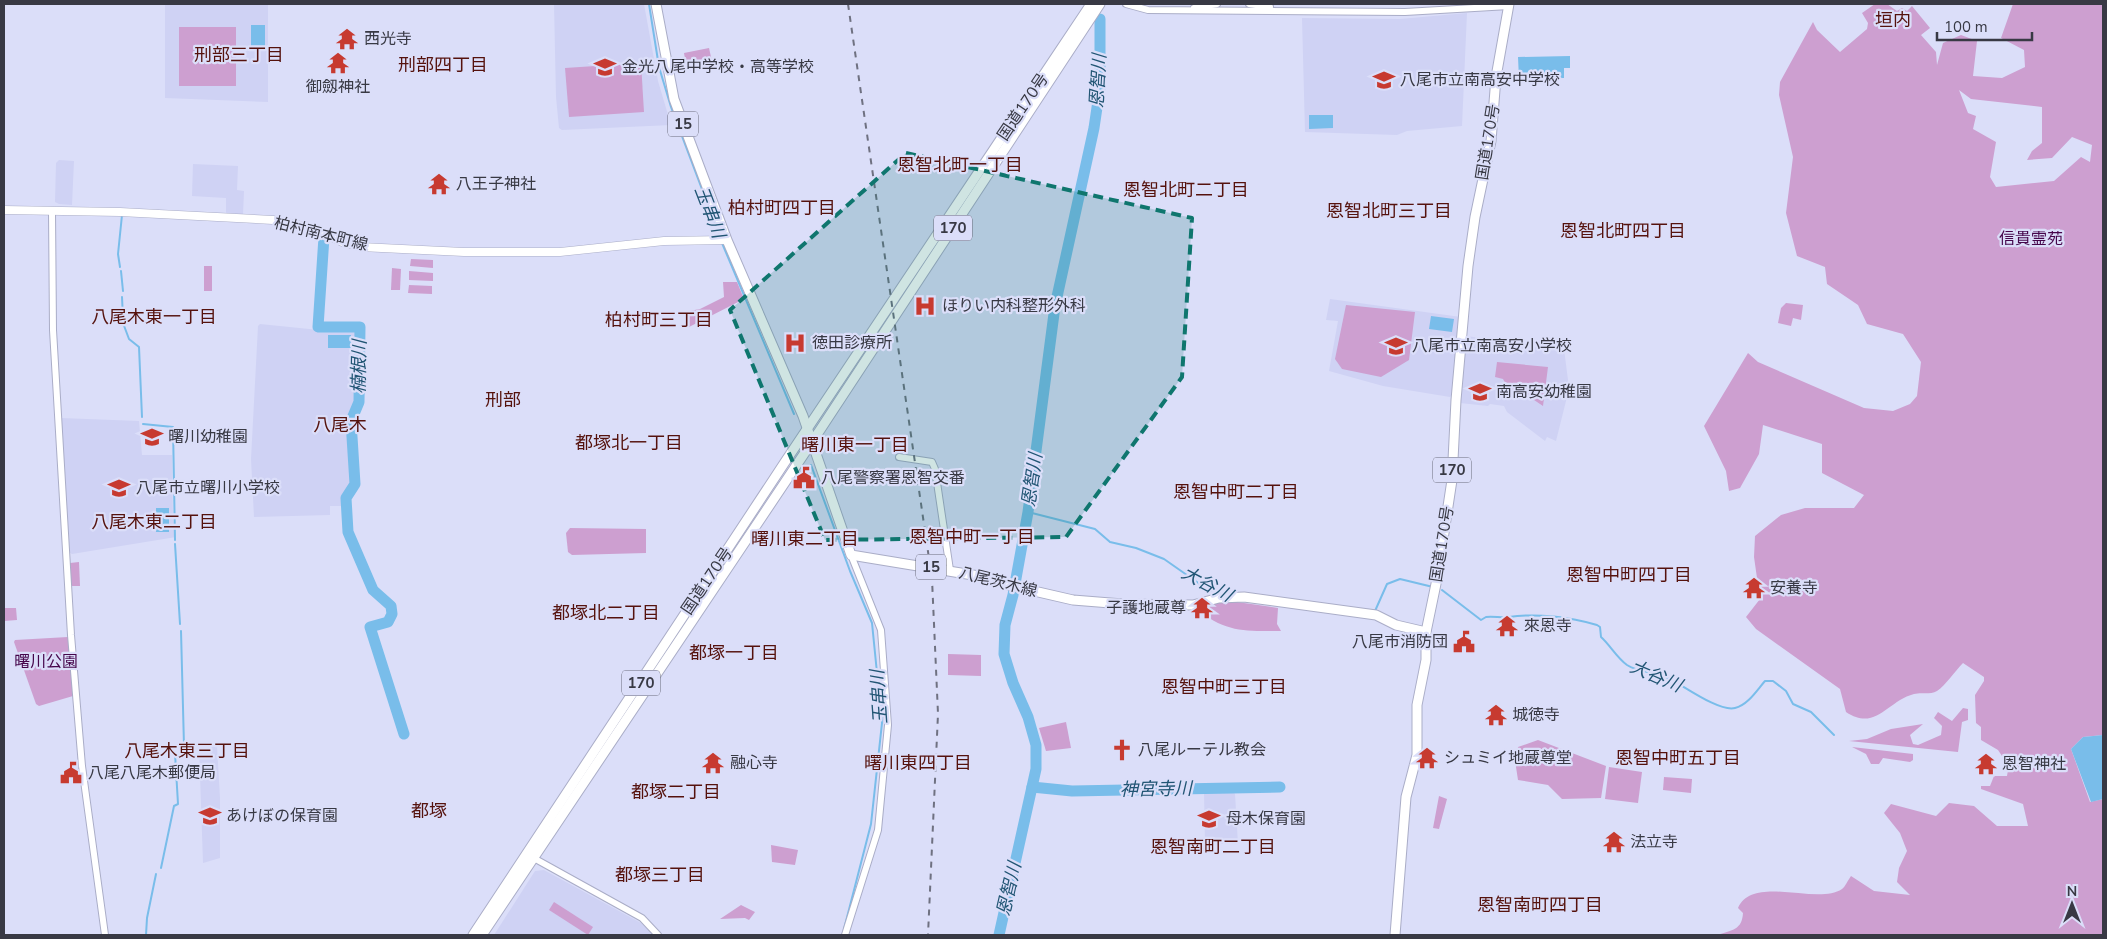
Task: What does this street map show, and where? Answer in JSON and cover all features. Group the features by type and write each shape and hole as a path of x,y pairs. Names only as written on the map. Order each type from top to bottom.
{"main road":[{"name":"15","path":"656,4 674,99 727,240 808,430 852,555"},
{"name":"国道170号","path":"482,935 686,612 1092,8 1100,4"},
{"name":"国道170号","path":"1395,935 1406,797 1417,755 1417,705 1426,660 1426,632 1438,579 1452,480 1455,406 1469,256 1492,141 1496,76 1509,5"},
{"name":"国道170号","path":"474,935 531,856 1007,148 1092,8"},
{"name":"柏村南本町線","path":"4,210 273,220 312,228 342,242 361,247 464,252 585,251 664,241 727,240"},
{"name":"八尾茨木線","path":"852,555 985,576 1019,588 1073,600 1123,604 1193,605 1219,598 1262,599 1376,615 1396,625 1426,632"}],"street":[{"path":"1126,4 1148,10 1405,12 1509,5"},
{"path":"1176,10 1217,4"},
{"path":"1249,4 1300,10"},
{"path":"52,211 54,339 72,634 82,766 105,935"},
{"path":"899,457 932,462 935,469 950,570"},
{"path":"845,935 878,830 888,725 881,630 852,555"},
{"path":"531,856 642,918 658,935"}],"highlighted area":[{"path":"906,153 1192,218 1182,377 1066,537 825,540 730,310"}],"shaded area":[{"path":"165,4 268,4 268,102 165,98"},
{"name":"金光八尾中学校・高等学校","path":"554,4 644,4 658,81 671,125 562,130 559,128 556,97"},
{"name":"八尾市立南高安中学校","path":"1467,13 1462,126 1407,131 1397,135 1305,132 1302,18 1400,19"},
{"path":"59,160 74,161 72,205 55,202 56,163"},
{"path":"193,164 238,166 237,190 244,191 243,214 226,213 226,198 192,196"},
{"name":"八尾市立南高安小学校","path":"1330,299 1461,317 1452,395 1450,397 1383,386 1329,371 1338,321 1326,320"},
{"path":"260,324 319,330 359,329 357,402 350,421 353,481 344,498 344,506 330,506 330,515 254,517 251,459 258,326"},
{"name":"八尾市立南高安小学校","path":"1467,336 1554,350 1564,349 1568,380 1566,401 1556,441 1547,437 1545,441 1507,412 1504,406 1460,403"},
{"name":"八尾市立曙川小学校","path":"61,418 139,421 142,455 172,455 173,521 176,537 72,554 69,552"},
{"path":"199,746 217,746 220,798 220,858 203,863"},
{"path":"1232,790 1235,794 1238,844 1205,844 1204,792"},
{"path":"544,870 641,923 654,935 494,935 535,871"}],"green space":[{"name":"信貴霊苑","path":"1875,4 1887,4 1897,11 1902,8 1907,11 1912,6 1930,28 1921,35 1936,52 1937,65 1943,43 1961,35 1977,41 1973,76 2002,78 2025,67 2024,50 2001,38 2013,4 2103,4 2103,735 2083,737 2071,749 2090,802 2103,799 2103,935 1718,935 1732,930 1741,923 1743,913 1738,908 1746,898 1757,893 1831,893 1842,889 1851,876 1874,891 1910,895 1897,882 1899,868 1907,851 1900,833 1884,813 1891,804 1936,816 1949,803 1974,806 1997,826 2028,826 2023,804 1981,789 1981,786 1990,786 1994,776 2007,776 2010,758 2002,756 1998,750 1981,740 1981,727 1976,723 1975,695 1984,681 1984,677 1963,663 1937,691 1914,694 1874,717 1865,719 1856,717 1846,712 1840,689 1756,629 1746,617 1760,599 1754,557 1755,536 1781,515 1805,508 1854,508 1864,495 1822,473 1822,444 1763,425 1759,454 1740,488 1729,491 1726,471 1704,426 1748,353 1758,362 1864,408 1893,411 1910,404 1917,396 1921,362 1903,334 1867,324 1858,305 1827,284 1825,267 1797,256 1786,213 1793,157 1779,95 1780,82 1813,22 1817,30 1840,52 1867,29 1868,23 1862,13","holes":["1959,90 1971,99 2042,107 2042,143 2032,151 2027,160 2052,158 2072,137 2092,145 2090,162 2081,157 2054,181 1996,187 1990,177 1996,142 1973,129 1976,116 1968,113"]},
{"path":"179,27 236,27 236,86 179,86"},
{"path":"709,48 713,66 687,71 684,53"},
{"path":"641,63 644,112 569,117 565,68"},
{"path":"411,259 433,260 433,268 410,266"},
{"path":"204,266 212,266 212,291 204,291"},
{"path":"392,268 401,269 400,290 391,290"},
{"path":"409,271 433,273 433,281 409,280"},
{"path":"723,282 737,282 744,299 689,327 684,312 700,309 724,297"},
{"path":"409,285 432,286 432,294 408,293"},
{"path":"1786,303 1803,305 1801,320 1793,318 1791,326 1778,323 1781,308"},
{"path":"1346,305 1415,312 1409,360 1381,377 1342,369 1335,359"},
{"path":"1497,362 1548,367 1543,406 1522,392 1509,390 1503,379 1495,377"},
{"path":"570,528 646,529 646,553 572,555 568,552 566,533"},
{"path":"79,562 80,586 71,586 70,563"},
{"path":"1217,602 1237,602 1278,608 1277,624 1281,631 1236,629 1216,622 1196,608"},
{"path":"4,608 16,608 17,620 4,621"},
{"name":"曙川公園","path":"68,637 73,696 39,706 36,704 14,642 15,640"},
{"path":"948,654 981,655 981,676 948,675"},
{"path":"1963,708 1968,709 1968,720 1962,722 1958,752 1849,741 1867,739 1891,729 1923,724 1910,735 1913,744 1918,745 1941,735 1942,726 1934,718 1938,712 1952,721"},
{"path":"1066,722 1071,748 1046,751 1039,728"},
{"path":"1538,740 1606,766 1601,798 1562,799 1548,785 1518,780 1516,767 1518,747"},
{"path":"1852,747 1913,754 1913,760 1910,762 1883,758 1879,764 1871,764 1866,754"},
{"path":"1609,767 1642,772 1638,803 1605,799"},
{"path":"1664,777 1692,779 1691,793 1663,790"},
{"path":"1439,796 1447,799 1439,829 1433,828"},
{"path":"771,845 798,850 795,865 772,862"},
{"path":"554,902 593,927 588,935 549,910"},
{"path":"741,905 755,912 749,920 745,918 720,919"}],"water":[{"path":"251,25 265,25 265,48 251,48"},
{"path":"1570,56 1570,68 1564,68 1564,78 1519,79 1518,57"},
{"path":"1309,115 1333,115 1333,128 1309,129"},
{"path":"1431,316 1454,319 1452,332 1429,329"},
{"path":"328,335 351,335 351,348 328,348"},
{"path":"156,508 169,508 169,532 156,532"},
{"path":"2103,735 2103,799 2091,802 2071,749 2083,737"}],"waterway":[{"name":"玉串川","path":"649,4 659,67 671,107 720,237"},
{"name":"恩智川","path":"999,935 1036,769 1036,745 1028,717 1013,683 1004,654 1005,625 1013,595 1028,512 1055,306 1094,128 1100,87 1100,19"},
{"path":"120,267 118,254 122,215"},
{"name":"楠根川","path":"313,232 324,237 318,327 360,327 359,402 351,421 355,484 346,498 348,532 373,590 391,606 392,614 388,622 370,627 404,734"},
{"name":"玉串川","path":"722,243 794,414"},
{"path":"121,271 123,291"},
{"path":"122,297 123,318"},
{"path":"123,323 129,339 139,347 142,417"},
{"path":"143,424 173,427 175,540"},
{"name":"玉串川","path":"811,465 850,571 872,623 882,723 871,824 844,929"},
{"name":"大谷川","path":"1028,512 1095,529 1110,542 1136,548 1164,559 1204,587 1221,595"},
{"path":"175,544 180,624"},
{"name":"大谷川","path":"1375,611 1387,584 1400,579 1433,587"},
{"name":"大谷川","path":"1442,590 1481,620 1486,617 1542,616 1565,618 1597,625 1600,627 1601,637 1627,665 1665,676 1702,698 1720,706 1728,708 1740,706 1752,697 1765,681 1773,681 1786,691 1793,704 1811,712 1834,735"},
{"path":"181,631 184,746"},
{"path":"161,868 174,806 178,804 175,753"},
{"name":"神宮寺川","path":"1032,787 1072,791 1280,787"},
{"path":"146,935 147,918 156,874"}],"railway":[{"path":"848,4 932,579 938,714 928,935"}],"place":[{"name":"西光寺","path":"347,39"},
{"name":"御劔神社","path":"338,63"},
{"name":"金光八尾中学校・高等学校","path":"605,67"},
{"name":"八尾市立南高安中学校","path":"1384,80"},
{"name":"八王子神社","path":"439,184"},
{"name":"ほりい内科整形外科","path":"925,306"},
{"name":"徳田診療所","path":"795,343"},
{"name":"八尾市立南高安小学校","path":"1396,346"},
{"name":"南高安幼稚園","path":"1480,392"},
{"name":"曙川幼稚園","path":"152,437"},
{"name":"八尾警察署恩智交番","path":"804,478"},
{"name":"八尾市立曙川小学校","path":"119,488"},
{"name":"安養寺","path":"1754,588"},
{"name":"子護地蔵尊","path":"1202,608"},
{"name":"來恩寺","path":"1507,626"},
{"name":"八尾市消防団","path":"1464,642"},
{"name":"城徳寺","path":"1496,715"},
{"name":"八尾ルーテル教会","path":"1122,750"},
{"name":"シュミイ地蔵尊堂","path":"1427,758"},
{"name":"融心寺","path":"713,763"},
{"name":"恩智神社","path":"1986,764"},
{"name":"八尾八尾木郵便局","path":"71,773"},
{"name":"あけぼの保育園","path":"210,816"},
{"name":"母木保育園","path":"1209,819"},
{"name":"法立寺","path":"1614,842"}],"district":[{"name":"垣内","path":"1893,20"},
{"name":"刑部三丁目","path":"239,55"},
{"name":"刑部四丁目","path":"443,65"},
{"name":"恩智北町一丁目","path":"960,165"},
{"name":"恩智北町二丁目","path":"1186,190"},
{"name":"柏村町四丁目","path":"782,208"},
{"name":"恩智北町三丁目","path":"1389,211"},
{"name":"恩智北町四丁目","path":"1623,231"},
{"name":"八尾木東一丁目","path":"154,317"},
{"name":"柏村町三丁目","path":"659,320"},
{"name":"刑部","path":"503,400"},
{"name":"八尾木","path":"340,425"},
{"name":"都塚北一丁目","path":"629,443"},
{"name":"曙川東一丁目","path":"855,445"},
{"name":"恩智中町二丁目","path":"1236,492"},
{"name":"八尾木東二丁目","path":"154,522"},
{"name":"恩智中町一丁目","path":"972,537"},
{"name":"曙川東二丁目","path":"805,539"},
{"name":"恩智中町四丁目","path":"1629,575"},
{"name":"都塚北二丁目","path":"606,613"},
{"name":"都塚一丁目","path":"734,653"},
{"name":"恩智中町三丁目","path":"1224,687"},
{"name":"八尾木東三丁目","path":"187,751"},
{"name":"恩智中町五丁目","path":"1678,758"},
{"name":"曙川東四丁目","path":"918,763"},
{"name":"都塚二丁目","path":"676,792"},
{"name":"都塚","path":"429,811"},
{"name":"恩智南町二丁目","path":"1213,847"},
{"name":"都塚三丁目","path":"660,875"},
{"name":"恩智南町四丁目","path":"1540,905"}]}
